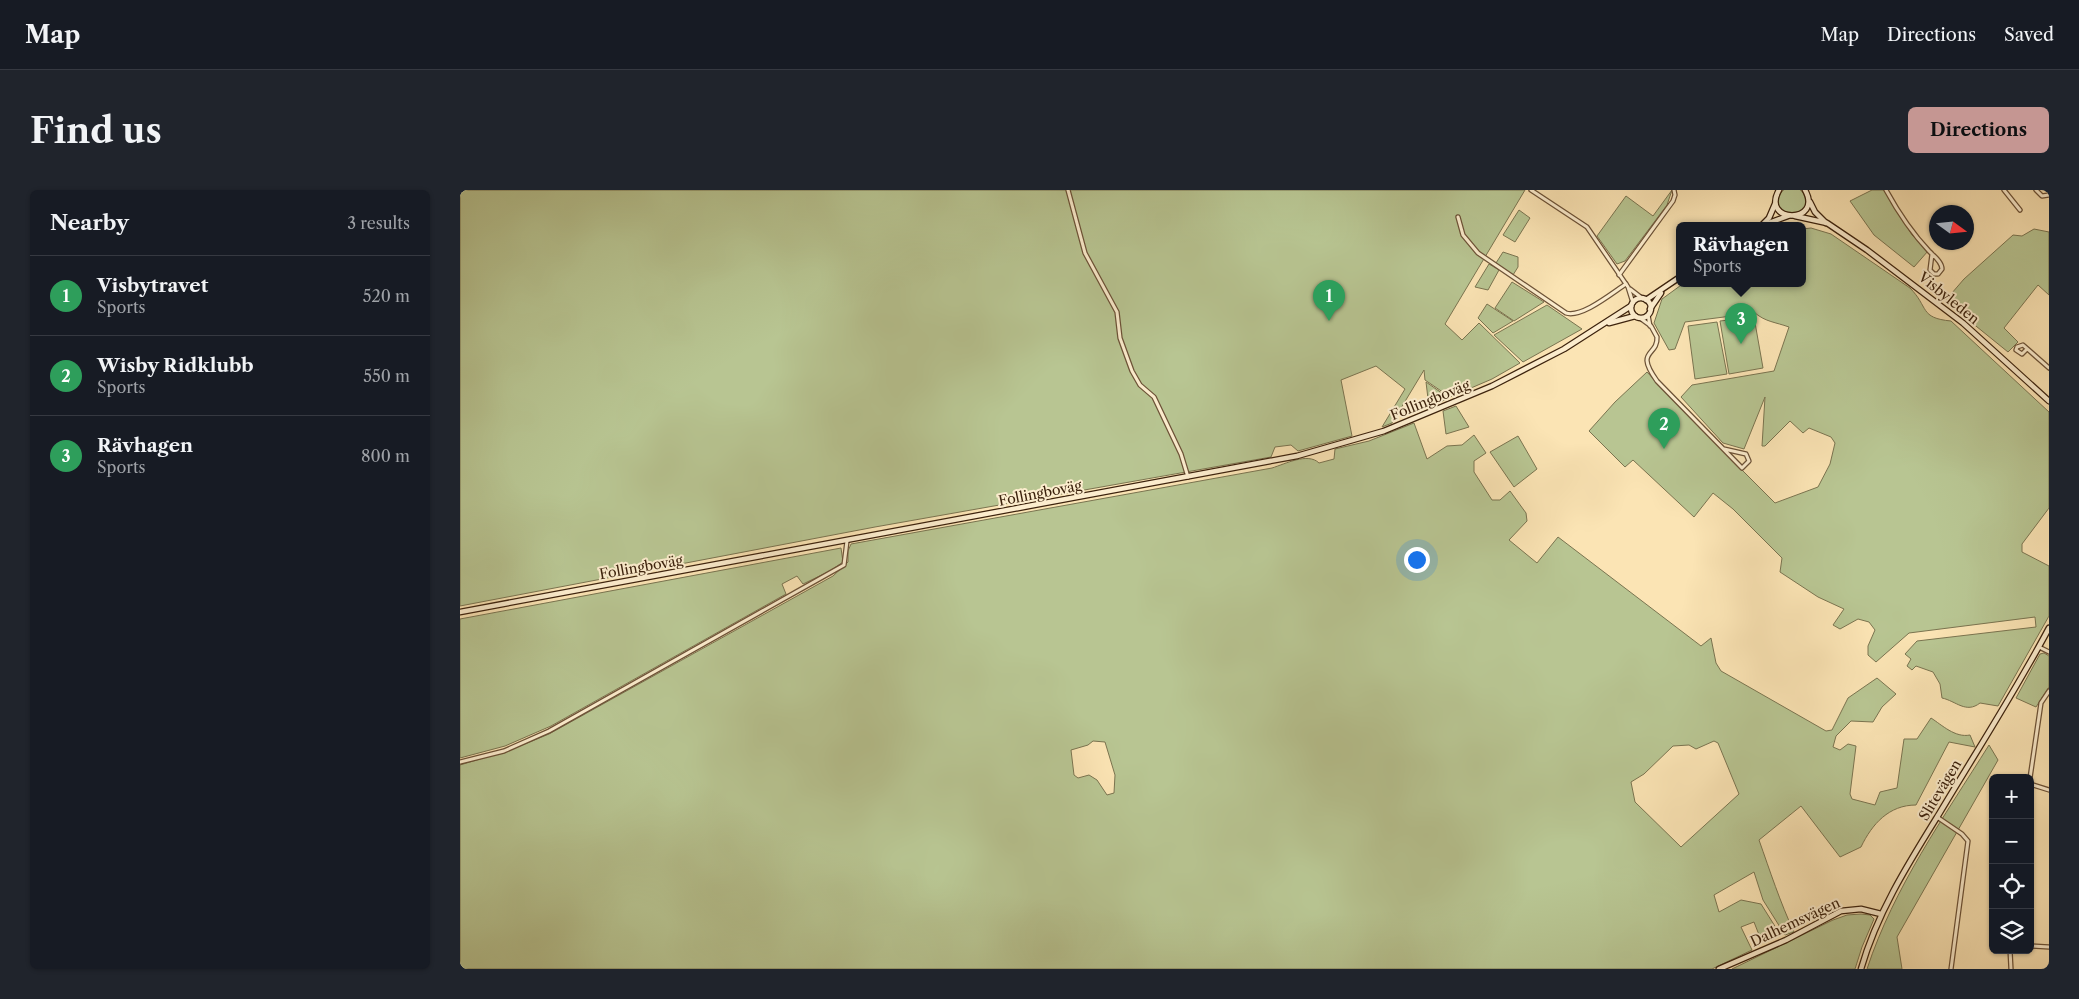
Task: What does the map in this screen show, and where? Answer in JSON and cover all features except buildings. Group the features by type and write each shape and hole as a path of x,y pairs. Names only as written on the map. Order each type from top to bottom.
{"main road":[{"path":"1771,190 1781,212 1789,216"},
{"path":"1764,222 1771,214 1779,190"},
{"name":"Visbyleden","path":"1805,190 1815,212 1827,224 1868,250 1941,306 2049,401"},
{"path":"1795,216 1805,210 1810,190"},
{"path":"1771,222 1789,216"},
{"name":"Visbyleden","path":"1789,216 1827,224"},
{"path":"1668,284 1650,309 1648,315 1638,317 1632,311 1632,304 1638,299 1645,299 1668,284 1676,279"},
{"path":"1645,299 1650,309"},
{"name":"Follingboväg","path":"460,612 1279,460 1384,431 1492,386 1564,349 1632,304"},
{"name":"Follingboväg","path":"1600,326 1638,317"},
{"name":"Slitevägen","path":"1861,969 1882,914 1899,878 2002,713 2049,628"},
{"name":"Dalhemsvägen","path":"1719,969 1786,940 1841,911 1861,909 1882,914"}],"street":[{"path":"1068,190 1085,253 1117,312 1120,338 1132,372 1140,385 1154,396 1181,454 1188,477"},
{"path":"1531,190 1588,227 1619,275 1627,285 1645,299"},
{"path":"1619,275 1673,201 1674,190"},
{"path":"1886,190 1912,233 1932,254 1942,266 1938,274 1934,274 1930,270 1932,254"},
{"path":"2004,190 2020,210"},
{"path":"2036,190 2042,196 2049,195"},
{"path":"1458,217 1463,235 1478,253 1566,313 1574,314 1585,310 1627,285"},
{"path":"1627,285 1632,304"},
{"path":"1648,315 1658,339 1648,357 1649,369 1677,403 1742,468 1748,463 1749,459 1746,454 1724,449"},
{"path":"1638,317 1651,326"},
{"path":"2027,349 2049,368"},
{"path":"460,762 504,751 549,731 844,565 847,541"},
{"path":"2039,647 2049,652"},
{"path":"2031,774 2041,704 2049,690"},
{"path":"2034,785 2049,790"},
{"path":"1937,817 1962,834 1968,841 1951,969"},
{"path":"2034,946 2049,947"},
{"path":"2010,954 2010,969"}],"green space":[{"path":"1792,187 1802,191 1806,201 1802,211 1792,215 1782,211 1778,201 1782,191"},
{"path":"460,190 1525,190 1445,324 1462,340 1479,323 1520,363 1492,379 1450,397 1425,380 1424,370 1392,423 1382,427 1405,389 1376,366 1341,380 1352,436 1298,451 1291,445 1275,447 1271,457 875,527 460,606"},
{"path":"1672,190 1667,205 1625,261 1617,264 1597,236 1626,196 1653,216"},
{"path":"1872,190 1884,190 1912,235 1928,251 1914,267 1874,235 1850,201"},
{"path":"1519,210 1530,218 1515,242 1503,235"},
{"path":"1811,228 1831,234 1910,288 1929,314 1941,320 1951,321 2049,412 2049,508 2022,544 2022,552 2049,566 2049,616 1998,706 1980,703 1975,706 1966,707 1942,698 1940,684 1933,672 1916,666 1912,670 1907,666 1911,659 1905,654 1917,641 2036,627 2035,617 1909,633 1876,662 1868,655 1868,646 1875,630 1869,622 1858,619 1840,629 1833,625 1844,609 1818,597 1780,572 1782,558 1733,509 1713,493 1694,517 1633,460 1625,467 1589,431 1615,402 1647,372 1775,503 1818,487 1830,464 1835,443 1831,437 1809,428 1803,433 1790,421 1765,446 1762,446 1765,397 1744,449 1723,443 1681,397 1692,385 1774,371 1789,327 1767,320 1755,313 1685,322 1675,349 1669,350 1654,323 1662,299 1678,287 1806,287 1806,229"},
{"path":"2034,229 2049,232 2049,295 2038,285 2004,328 2018,342 2008,352 1945,301 1964,279 2013,235 2022,236"},
{"path":"1503,252 1518,257 1518,267 1513,275 1496,263"},
{"path":"1489,264 1499,270 1488,290 1475,287"},
{"path":"1512,282 1544,302 1514,321 1495,308"},
{"path":"1487,304 1513,321 1493,333 1478,318"},
{"path":"1547,305 1582,329 1523,362 1494,335"},
{"path":"1754,317 1763,368 1729,374 1720,321"},
{"path":"1717,322 1727,374 1695,379 1688,326"},
{"path":"1426,382 1449,398 1429,407"},
{"path":"1456,406 1469,427 1446,434 1443,411"},
{"path":"1414,423 1427,459 1447,446 1462,445 1474,435 1486,453 1474,461 1474,472 1492,500 1500,500 1510,491 1526,513 1527,521 1509,540 1537,563 1558,537 1701,646 1711,638 1716,663 1721,671 1826,731 1832,730 1848,698 1877,678 1896,694 1882,707 1873,722 1851,721 1836,736 1833,747 1840,750 1848,744 1856,746 1850,794 1852,799 1875,805 1880,792 1897,788 1904,739 1917,739 1931,718 1954,733 1970,735 1975,747 1949,742 1916,805 1898,808 1882,817 1870,831 1861,847 1840,857 1801,806 1759,840 1794,932 1785,935 1763,900 1754,872 1714,895 1719,912 1741,900 1761,904 1778,931 1761,940 1754,922 1741,927 1752,950 1712,969 460,969 460,765 510,750 549,734 833,576 848,562 848,551 851,544 1272,468 1303,459 1314,460 1319,463 1334,459 1335,449 1369,441","holes":["1093,741 1105,742 1115,775 1114,793 1107,795 1097,780 1089,775 1078,778 1074,775 1071,750 1088,745","1714,741 1718,743 1739,794 1681,847 1635,802 1631,782 1644,774 1673,746 1689,745 1696,749"]},
{"path":"1518,436 1537,469 1514,487 1490,452"},
{"path":"841,548 843,562 830,571 803,584 797,576 782,584 786,594 551,726 505,746 460,758 460,619"},
{"path":"2044,653 2049,656 2049,687 2036,707 2016,698 2040,654"},
{"path":"1989,745 1998,760 1897,937 1902,969 1867,969 1891,910 1921,853"},
{"path":"1847,915 1870,915 1874,919 1855,969 1732,969 1833,920"}],"place":[{"name":"Visbytravet","path":"1329,321"},
{"name":"Rävhagen","path":"1741,344"},
{"name":"Wisby Ridklubb","path":"1664,449"}]}
